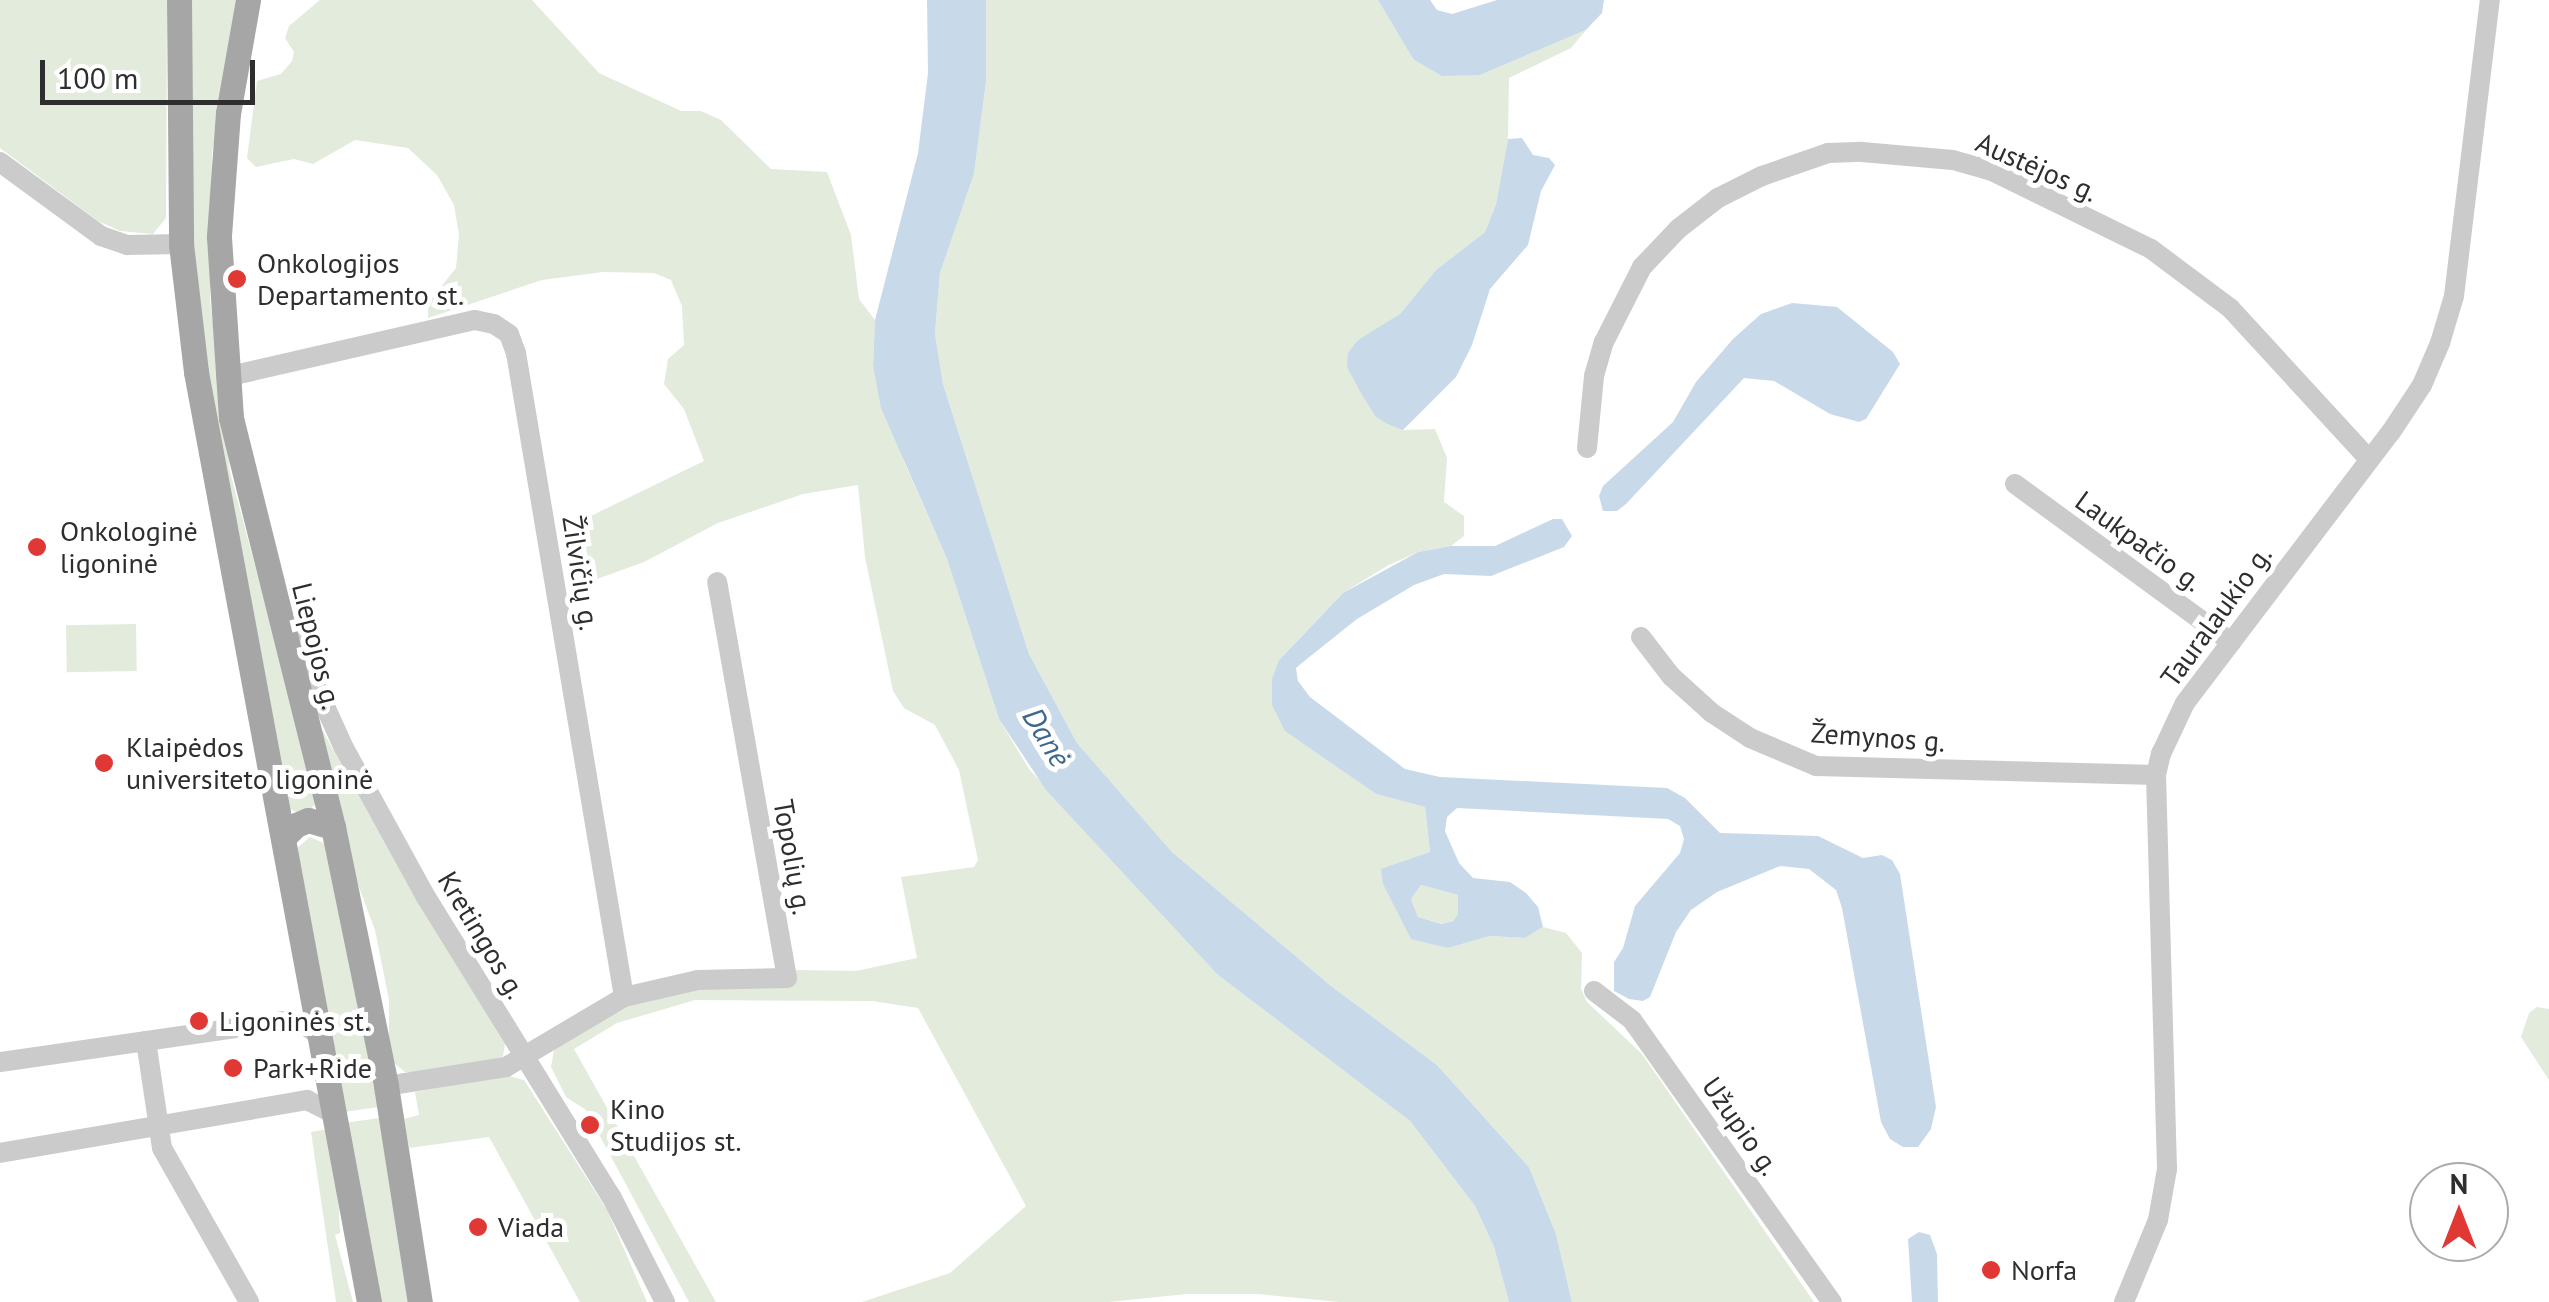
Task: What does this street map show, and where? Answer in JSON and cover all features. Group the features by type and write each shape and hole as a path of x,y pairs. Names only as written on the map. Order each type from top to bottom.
{"main road":[{"path":"179,0 182,244 206,432 370,1302"},
{"name":"Liepojos g.","path":"248,0 222,176 218,237 226,378 238,459 333,828 386,1086 420,1302"},
{"path":"284,837 296,824 308,820 333,828"}],"street":[{"name":"Tauralaukio g.","path":"2124,1302 2158,1220 2168,1169 2156,775 2172,725 2422,384 2454,296 2490,0"},
{"name":"Austėjos g.","path":"1587,448 1598,359 1642,267 1678,229 1718,198 1762,176 1828,153 1862,152 1954,160 1992,171 2151,249 2230,308 2368,458"},
{"path":"0,162 101,236 127,245 182,244"},
{"name":"Žilvičių g.","path":"226,378 458,322 494,324 509,334 516,353 624,998"},
{"name":"Laukpačio g.","path":"2014,484 2231,642"},
{"name":"Topolių g.","path":"624,998 698,980 787,978 717,582"},
{"name":"Kretingos g.","path":"271,586 344,748 426,897 628,1226 665,1302"},
{"name":"Žemynos g.","path":"1641,637 1671,676 1712,713 1750,738 1816,766 2156,775"},
{"path":"283,1021 300,1008 312,986"},
{"name":"Užupio g.","path":"1594,991 1632,1020 1832,1302"},
{"path":"386,1086 506,1067 624,998"},
{"path":"0,1062 283,1021 304,1025 321,1036"},
{"path":"146,1042 162,1148 249,1302"},
{"path":"307,1100 321,1080 325,1062"},
{"path":"0,1152 307,1100 335,1114"}],"green space":[{"path":"0,0 167,0 166,218 153,234 120,231 98,221 0,148"},
{"path":"189,0 238,0 212,153 210,299 230,472 318,802 297,812 287,808 220,456 198,298 191,206"},
{"path":"320,0 532,0 599,73 681,111 701,111 721,120 771,169 827,172 851,235 859,299 875,320 873,365 905,464 947,559 999,719 1029,769 1218,975 1410,1121 1475,1206 1494,1247 1509,1302 1339,1302 1258,1294 1186,1294 1109,1302 862,1302 950,1273 1026,1206 918,1008 872,1001 695,1000 617,1023 574,1049 716,1302 689,1302 586,1110 566,1097 551,1067 554,1050 544,1036 617,995 795,970 856,971 917,958 901,877 974,867 978,860 959,770 935,725 904,708 893,691 865,557 858,485 803,494 718,523 644,562 572,588 560,531 704,461 684,409 664,384 668,359 684,345 682,306 671,280 654,273 603,272 542,280 428,318 428,303 456,268 459,235 454,205 437,175 408,148 355,140 313,164 294,159 256,167 247,158 257,81 281,74 292,61 294,52 285,38 289,26"},
{"path":"986,0 1378,0 1413,59 1480,75 1586,30 1571,48 1509,78 1508,139 1496,204 1485,232 1436,270 1400,314 1384,325 1403,430 1435,429 1447,458 1444,502 1464,516 1464,536 1451,546 1418,552 1387,566 1343,593 1279,660 1286,731 1376,794 1425,807 1430,852 1415,858 1383,884 1448,948 1490,936 1525,938 1543,927 1566,933 1582,953 1581,989 1587,1002 1642,1054 1814,1302 1572,1302 1556,1234 1529,1167 1437,1065 1331,986 1172,852 1077,743 1029,654 943,384 935,334 940,273 974,174 986,82"},
{"path":"136,624 137,671 67,672 66,625"},
{"path":"315,717 406,881 505,1044 503,1056 497,1060 418,1073 405,1072 394,1063 389,1053 389,1000 375,930 357,882"},
{"path":"310,837 326,844 378,1107 344,1112 297,848"},
{"path":"1421,885 1458,895 1458,914 1453,921 1443,924 1418,917 1411,899"},
{"path":"2537,1007 2549,1009 2549,1080 2521,1037 2529,1013"},
{"path":"505,1075 524,1080 607,1210 647,1302 580,1302 489,1137 409,1148 404,1119 419,1115 415,1092"},
{"path":"380,1118 408,1302 378,1302 344,1123"},
{"path":"329,1129 337,1168 340,1233 335,1235 353,1302 336,1302 311,1132"}],"water":[{"name":"Danė","path":"927,0 986,0 986,82 974,174 940,273 935,334 943,384 1029,654 1077,743 1172,852 1331,986 1437,1065 1529,1167 1556,1234 1572,1302 1509,1302 1494,1247 1475,1206 1410,1121 1218,975 1046,790 999,719 947,559 881,408 873,365 875,320 918,153 928,73"},
{"path":"1378,0 1430,0 1437,10 1452,14 1497,0 1604,0 1602,13 1586,30 1480,75 1442,76 1413,59"},
{"path":"1522,138 1533,155 1549,158 1555,165 1541,191 1528,245 1490,289 1472,345 1456,377 1403,430 1388,424 1376,417 1362,395 1347,367 1348,353 1358,340 1400,314 1436,270 1485,232 1496,204 1508,139"},
{"path":"1792,303 1837,307 1893,352 1900,364 1866,419 1859,422 1830,414 1774,381 1744,378 1626,504 1617,511 1603,511 1599,496 1603,486 1673,422 1696,382 1733,339 1761,314"},
{"path":"1553,519 1562,519 1572,536 1564,547 1491,576 1444,574 1414,585 1357,619 1308,658 1296,668 1298,681 1310,697 1405,769 1440,777 1667,788 1685,798 1720,833 1818,836 1863,858 1882,855 1892,860 1900,874 1936,1107 1931,1129 1918,1147 1903,1147 1890,1139 1881,1122 1842,908 1836,890 1809,869 1780,866 1717,892 1691,910 1676,932 1650,997 1643,1001 1629,999 1614,991 1614,962 1623,948 1635,906 1680,853 1684,839 1680,826 1668,819 1457,808 1447,817 1445,831 1459,863 1473,878 1510,882 1526,893 1538,907 1543,927 1525,938 1490,936 1448,948 1411,939 1383,884 1381,869 1430,852 1425,807 1376,794 1285,731 1272,705 1272,679 1279,660 1343,593 1418,552 1451,546 1495,546","holes":["1421,885 1458,895 1458,914 1453,921 1442,924 1418,917 1411,899"]},
{"path":"1919,1232 1930,1235 1937,1254 1938,1302 1912,1302 1908,1239"}],"place":[{"name":"Onkologijos Departamento st.","path":"237,279"},
{"name":"Onkologinė ligoninė","path":"37,547"},
{"name":"Klaipėdos universiteto ligoninė","path":"104,763"},
{"name":"Ligoninės st.","path":"199,1021"},
{"name":"Park+Ride","path":"233,1068"},
{"name":"Kino Studijos st.","path":"590,1125"},
{"name":"Viada","path":"478,1227"},
{"name":"Norfa","path":"1991,1270"}]}
